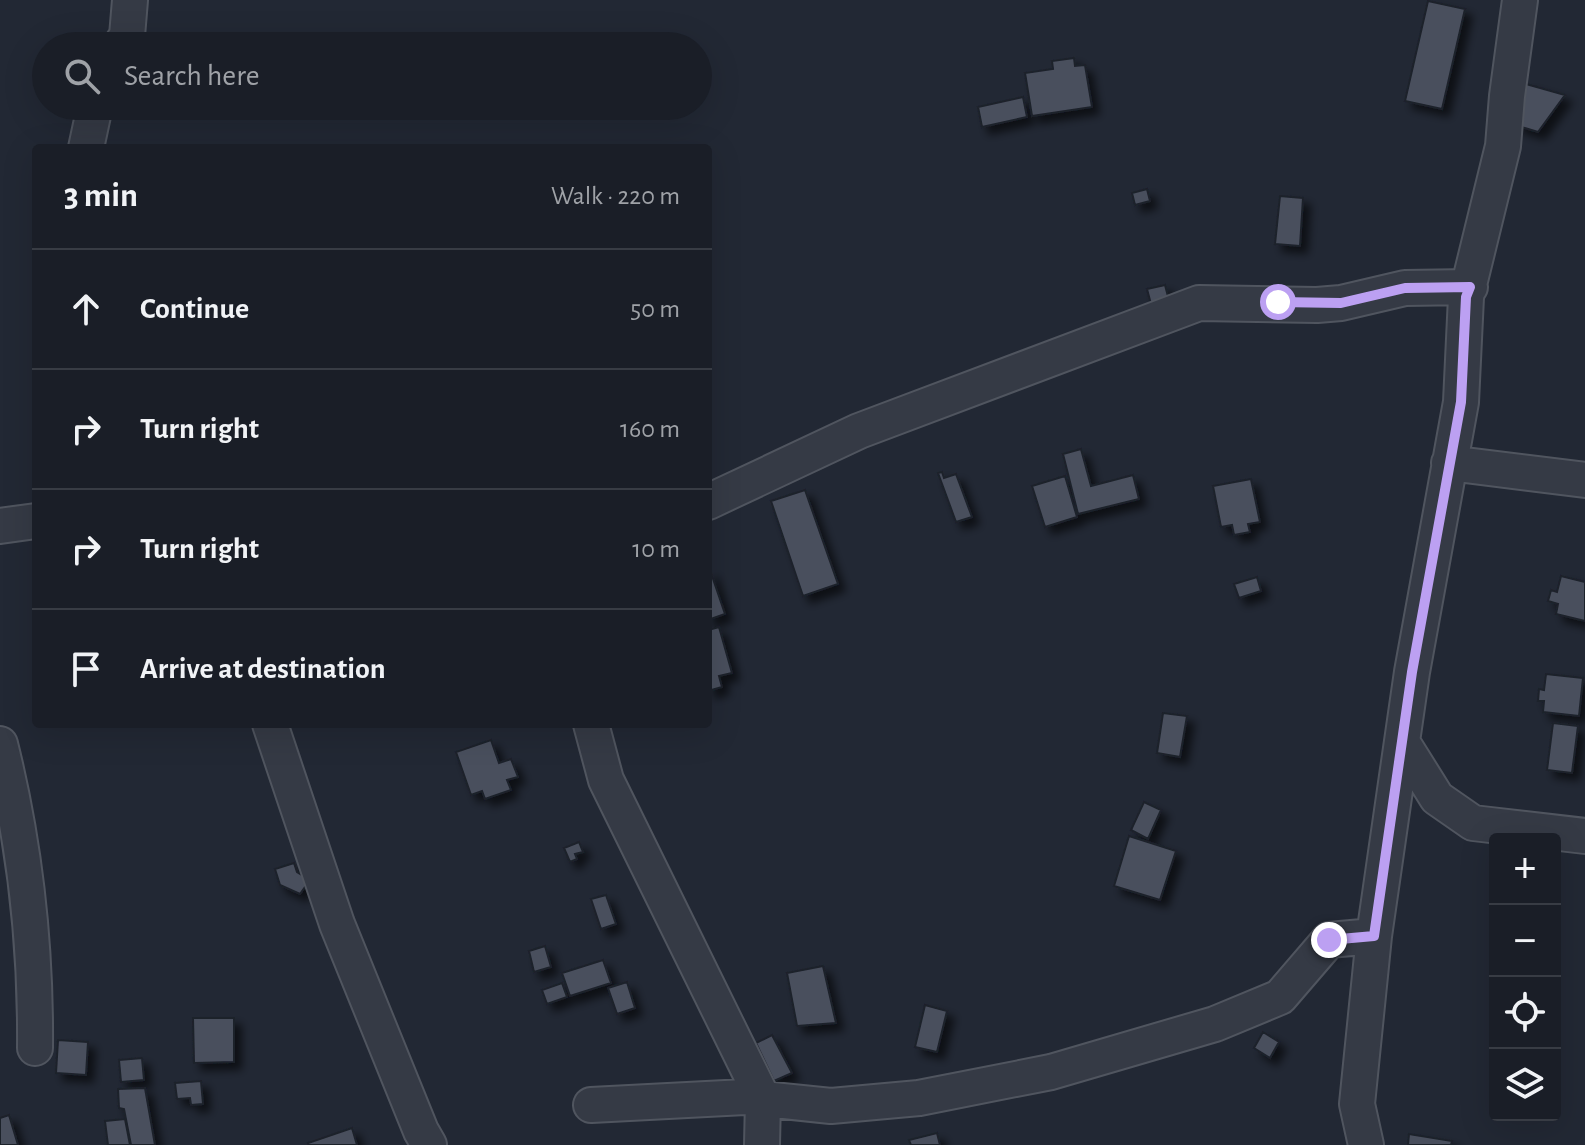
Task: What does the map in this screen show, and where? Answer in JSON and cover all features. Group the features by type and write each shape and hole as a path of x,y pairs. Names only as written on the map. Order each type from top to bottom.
{"street":[{"path":"127,32 130,0"},
{"path":"1366,1145 1357,1104 1374,936 1412,672 1461,402 1466,297 1503,146 1520,0"},
{"path":"87,144 92,120"},
{"path":"712,500 859,431 1199,303 1317,305 1341,303 1405,288 1470,287"},
{"path":"1449,463 1585,480"},
{"path":"0,526 32,522"},
{"path":"271,728 337,924 429,1145"},
{"path":"592,728 606,780 763,1099 762,1145"},
{"path":"1402,742 1437,798 1473,823 1585,836"},
{"path":"0,744 30,910 35,1048"},
{"path":"591,1105 745,1097 831,1106 919,1098 1066,1068 1169,1039 1280,997 1329,940 1374,936"}],"building":[{"path":"1428,1 1465,9 1442,109 1405,101"},
{"path":"1074,58 1075,66 1085,65 1092,107 1032,116 1025,73 1053,69 1052,61"},
{"path":"1526,84 1565,95 1538,132 1515,125"},
{"path":"1023,97 1027,117 982,127 978,107"},
{"path":"1147,189 1150,201 1135,205 1132,193"},
{"path":"1280,196 1303,198 1300,246 1275,244"},
{"path":"1165,285 1171,308 1153,312 1147,289"},
{"path":"1081,449 1091,486 1133,475 1139,499 1078,514 1063,454"},
{"path":"942,472 944,478 956,474 972,517 956,522 938,473"},
{"path":"1065,476 1077,517 1045,527 1032,486"},
{"path":"1251,479 1260,522 1248,524 1250,532 1234,535 1232,525 1221,527 1213,486"},
{"path":"805,490 838,584 803,596 771,501"},
{"path":"712,576 725,614 712,619"},
{"path":"1561,576 1585,582 1585,621 1556,614 1558,604 1548,601 1551,590 1557,592"},
{"path":"1257,577 1261,591 1239,598 1234,584"},
{"path":"719,627 732,673 719,676 722,687 712,690 712,629"},
{"path":"1546,674 1583,678 1579,716 1543,712 1544,701 1538,701 1539,689 1544,690"},
{"path":"1163,713 1187,716 1180,757 1157,753"},
{"path":"1553,723 1578,726 1572,773 1547,770"},
{"path":"491,740 499,763 511,759 518,777 507,780 511,790 485,799 482,791 471,795 456,752"},
{"path":"1144,802 1161,810 1148,839 1131,830"},
{"path":"1129,836 1176,851 1160,900 1114,886"},
{"path":"579,842 583,852 575,854 577,859 570,862 564,848"},
{"path":"294,863 297,872 310,880 300,894 280,885 275,869"},
{"path":"606,895 616,924 601,929 591,899"},
{"path":"545,946 551,967 534,972 529,951"},
{"path":"603,960 611,983 570,996 562,973"},
{"path":"823,966 836,1023 797,1026 787,973"},
{"path":"627,982 635,1008 617,1014 608,988"},
{"path":"562,983 567,997 547,1004 542,990"},
{"path":"925,1005 947,1011 937,1052 915,1047"},
{"path":"193,1018 234,1018 234,1062 194,1063"},
{"path":"1263,1032 1279,1042 1270,1058 1254,1048"},
{"path":"772,1035 792,1073 774,1081 756,1043"},
{"path":"58,1040 88,1042 86,1075 56,1073"},
{"path":"142,1058 144,1080 121,1082 119,1060"},
{"path":"201,1081 203,1104 191,1105 190,1098 177,1099 175,1083"},
{"path":"145,1088 155,1145 131,1145 124,1109 119,1108 118,1089"},
{"path":"9,1115 18,1145 0,1145 0,1118"},
{"path":"125,1119 130,1145 108,1145 105,1121"},
{"path":"352,1128 357,1145 308,1143"},
{"path":"937,1133 940,1145 911,1145 909,1140"},
{"path":"1409,1134 1452,1141 1451,1145 1408,1145"}],"route":[{"path":"1278,302 1317,305 1341,303 1405,288 1470,287 1466,297 1461,402 1412,672 1374,936 1329,940"}]}
